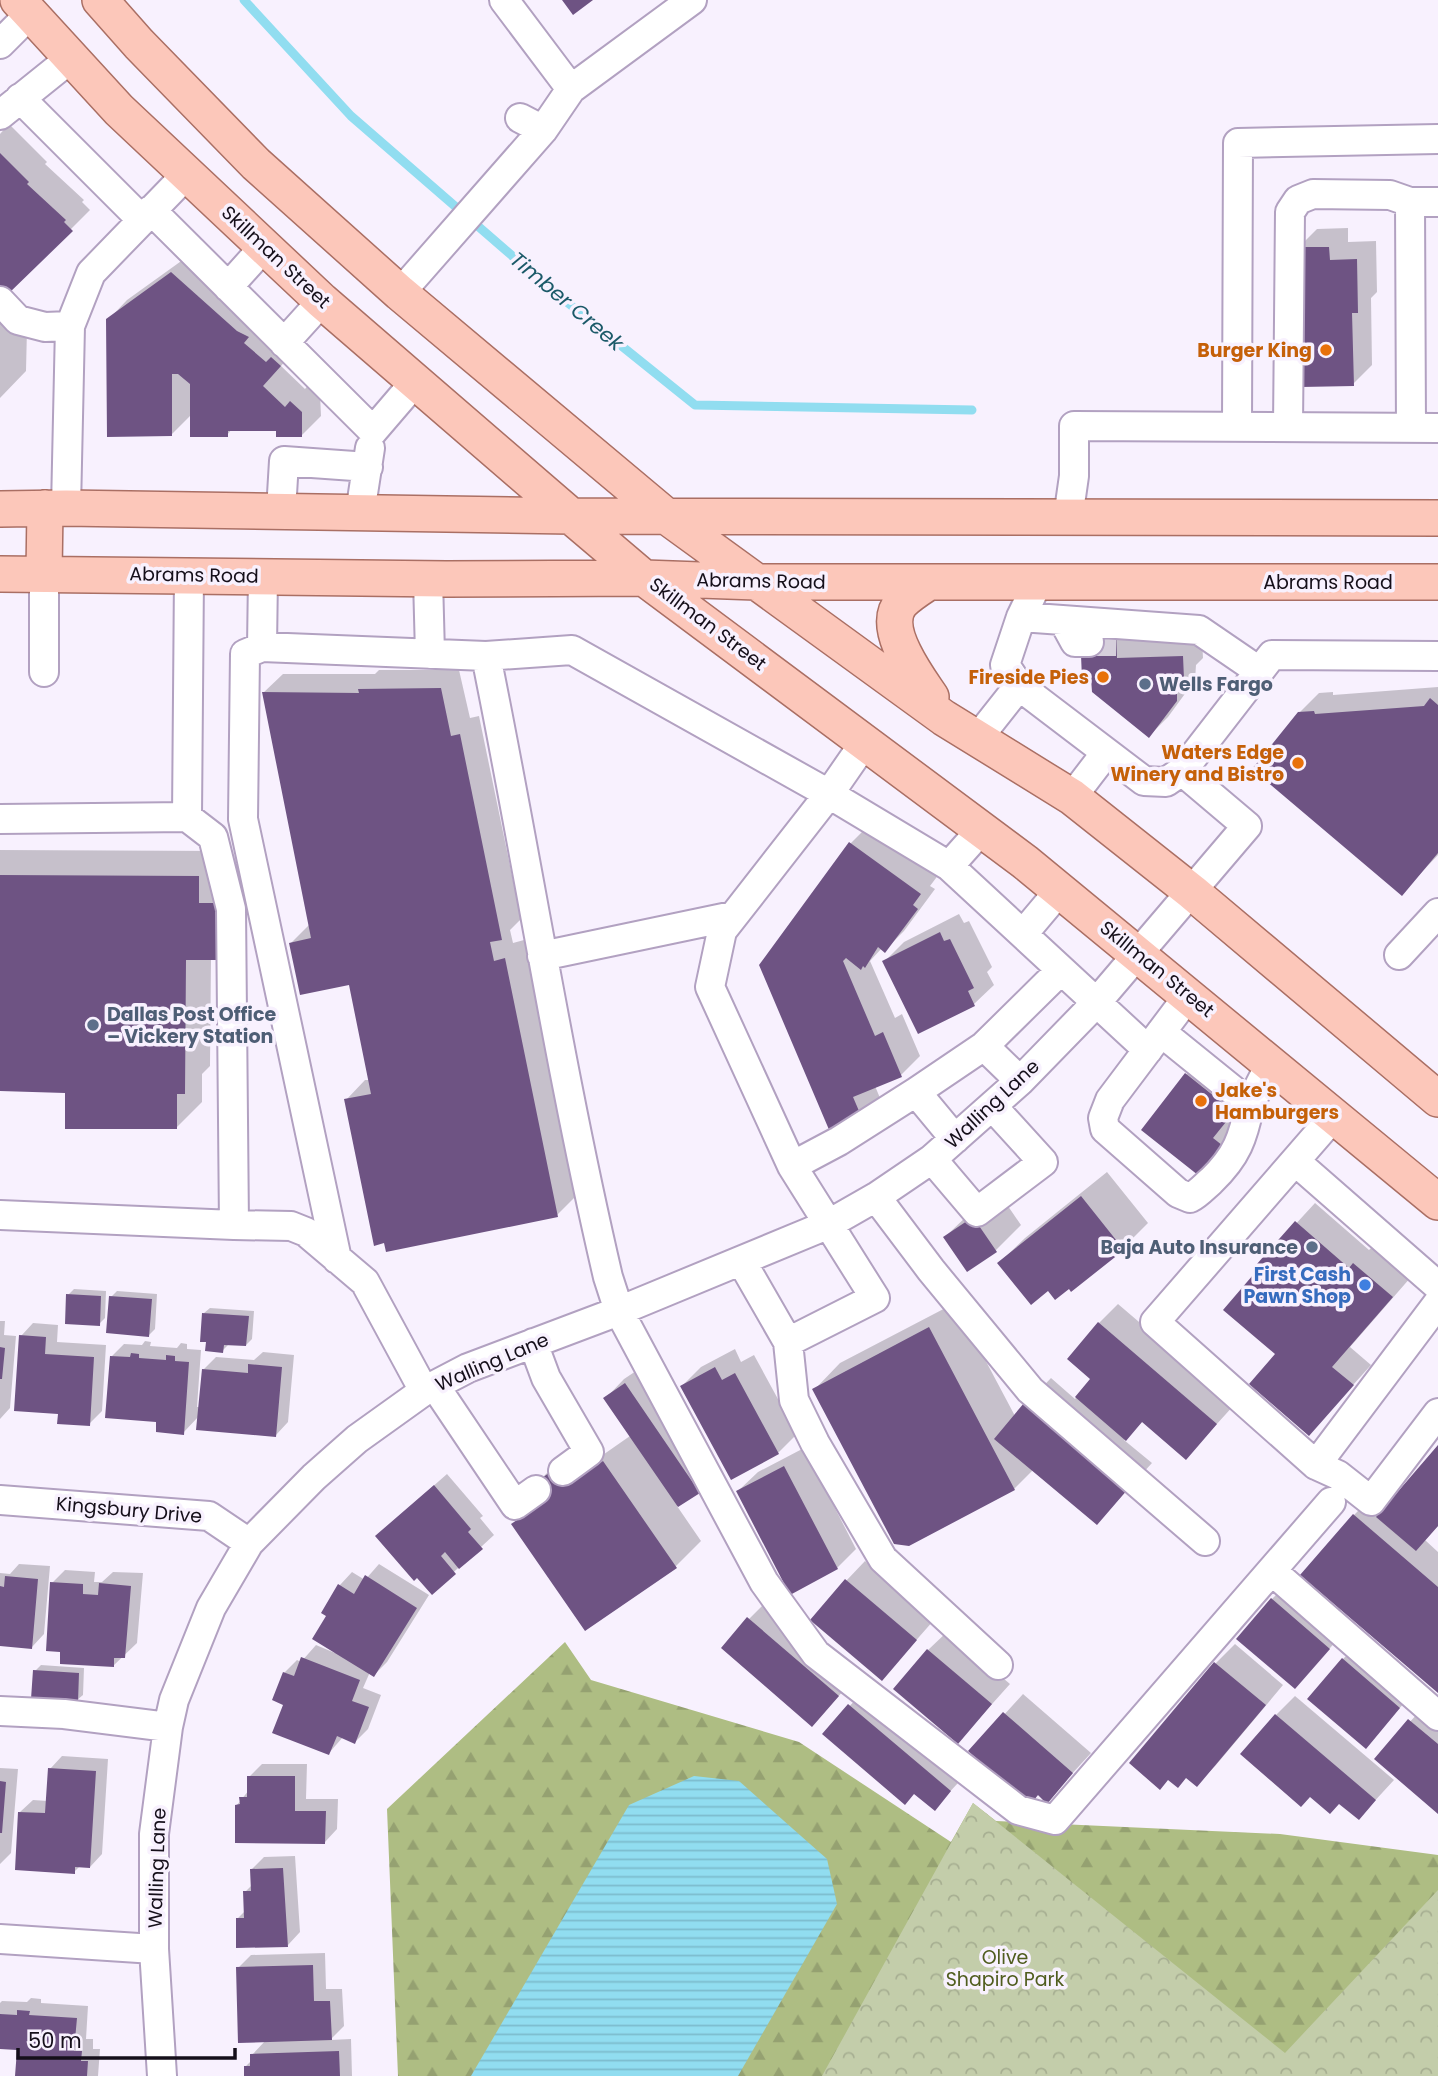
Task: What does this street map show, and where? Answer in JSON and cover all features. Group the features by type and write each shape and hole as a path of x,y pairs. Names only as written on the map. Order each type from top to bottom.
{"main road":[{"path":"100,0 256,164 400,293 666,516 944,718 1072,797 1192,892 1438,1099"},
{"name":"Skillman Street","path":"24,7 119,110 322,301 571,516 645,578 1060,890 1438,1202"},
{"path":"44,574 56,508"},
{"path":"0,509 571,516 1438,518"},
{"name":"Abrams Road","path":"0,574 428,579 645,578 756,582 1438,582"},
{"path":"929,582 901,603 896,613 895,628 905,658 944,718"}],"street":[{"path":"503,0 571,89"},
{"path":"400,293 492,185 531,124 571,89 691,0"},
{"path":"0,44 24,7"},
{"path":"71,58 10,106 146,215 228,287 373,431"},
{"path":"1237,426 1238,143 1438,139"},
{"path":"56,508 70,326 91,274 187,174"},
{"path":"1068,518 1074,477 1074,426 1424,428 1424,202 1390,195 1313,194 1298,200 1290,212 1288,427"},
{"path":"228,287 264,247"},
{"path":"0,301 18,320 45,327 70,326"},
{"path":"284,343 322,301"},
{"path":"360,513 373,431 415,382"},
{"path":"281,511 284,461 368,467"},
{"path":"44,574 44,672"},
{"path":"187,817 189,575"},
{"path":"262,647 263,576"},
{"path":"428,579 430,654"},
{"path":"1038,582 1021,617 1005,665 1019,686 1105,754 1144,781 1166,782 1182,771 1272,655 1438,656"},
{"path":"1021,617 1063,620 1114,636"},
{"path":"1063,620 1075,642 1114,636 1199,630 1259,671"},
{"path":"337,1259 243,819 244,654 262,647 486,656 572,650 829,794 950,866 1096,1003 1250,1104"},
{"path":"486,656 525,852 542,956 602,1252 620,1311 764,1582 816,1654 1018,1810 1055,1819 1331,1502"},
{"path":"977,739 1019,686"},
{"path":"788,1342 874,1298 792,1166 710,987 722,931 829,794 865,742"},
{"path":"1072,797 1105,754"},
{"name":"Walling Lane","path":"162,2076 155,1949 154,1834 168,1727 174,1700 211,1608 249,1543 314,1477 357,1439 429,1388 468,1368 620,1311 827,1225 876,1197 932,1159 1020,1081 1096,1003 1247,826 1182,771"},
{"path":"0,819 187,817 212,838 231,909 234,1225"},
{"path":"950,866 982,829"},
{"path":"1023,934 1060,890"},
{"path":"1399,955 1438,913"},
{"path":"542,956 733,916"},
{"path":"792,1166 839,1141 984,1046 1061,970"},
{"path":"1189,995 1110,1100 1103,1118 1105,1129 1114,1139 1183,1196 1189,1198 1197,1194 1228,1164 1244,1134 1250,1104 1270,1063"},
{"path":"984,1046 1020,1081"},
{"path":"916,1092 955,1139"},
{"path":"932,1159 976,1212 1043,1162 992,1107"},
{"path":"1334,1116 1155,1322 1316,1465 1338,1475 1371,1501 1438,1413"},
{"path":"1295,1161 1438,1300 1316,1465"},
{"path":"876,1197 931,1270 1030,1390 1205,1541"},
{"path":"0,1215 291,1226 306,1232 365,1282 429,1388 515,1505 536,1490"},
{"path":"742,1262 788,1342 794,1400 815,1443 883,1559 998,1665"},
{"path":"533,1343 546,1378 589,1452 563,1471"},
{"name":"Kingsbury Drive","path":"0,1500 209,1516 249,1543"},
{"path":"1272,1571 1438,1716"},
{"path":"0,1711 64,1714 168,1727"},
{"path":"0,1939 155,1949"}],"green space":[{"path":"565,1642 591,1680 799,1742 951,1842 973,1803 996,1821 1280,1834 1438,1855 1438,2076 398,2076 387,1809"},
{"name":"Olive Shapiro Park","path":"973,1803 1285,2053 1438,1890 1438,2076 822,2076"}],"water":[{"path":"694,1776 739,1781 827,1859 837,1904 738,2076 471,2076 629,1805"}],"building":[{"path":"562,0 593,0 573,15"},
{"path":"0,153 29,182 27,184 66,220 64,222 73,231 6,296 0,290"},
{"name":"Burger King","path":"1296,247 1329,247 1330,260 1357,259 1358,313 1352,313 1354,386 1301,387"},
{"path":"171,272 237,331 249,337 244,343 266,362 271,357 281,366 263,386 285,407 290,401 302,412 302,437 276,437 276,431 228,431 228,437 190,437 190,384 178,374 172,374 172,436 107,437 106,319"},
{"path":"1116,631 1117,658 1183,656 1184,679 1177,680 1177,701 1149,738 1092,692 1091,678 1082,679 1081,655 1089,632"},
{"path":"441,688 451,736 460,734 502,940 490,942 494,961 505,958 558,1217 386,1252 384,1243 374,1246 344,1099 371,1094 349,985 300,995 289,943 311,938 262,692 359,693 358,689"},
{"path":"1430,698 1438,705 1438,853 1402,896 1252,769 1298,712 1314,711 1315,714 1424,706"},
{"path":"849,842 921,894 913,905 918,909 885,953 878,947 861,970 846,958 843,961 875,1036 883,1032 902,1077 853,1097 862,1118 830,1132 759,965"},
{"name":"Dallas Post Office – Vickery Station","path":"0,875 199,876 199,903 219,903 218,960 186,960 185,1094 177,1094 177,1129 65,1129 65,1093 0,1091"},
{"path":"940,932 944,941 950,939 974,988 968,991 975,1006 918,1034 882,961"},
{"path":"1185,1073 1234,1112 1213,1138 1227,1149 1203,1179 1141,1130"},
{"path":"1081,1196 1124,1250 1071,1292 1069,1289 1055,1300 1048,1291 1031,1305 997,1263"},
{"path":"973,1217 997,1252 967,1272 943,1237"},
{"path":"1295,1221 1349,1268 1353,1263 1393,1297 1332,1367 1354,1385 1309,1436 1249,1384 1275,1354 1223,1310 1259,1268 1256,1265"},
{"path":"66,1294 101,1296 100,1326 65,1324"},
{"path":"109,1296 152,1299 149,1337 106,1333"},
{"path":"202,1313 249,1316 246,1346 224,1345 223,1353 205,1351 206,1342 200,1342"},
{"path":"1098,1322 1217,1424 1186,1460 1142,1422 1126,1441 1075,1397 1090,1379 1067,1359"},
{"path":"929,1327 1015,1490 909,1546 894,1544 812,1389"},
{"path":"19,1335 46,1337 45,1354 94,1357 90,1426 57,1424 58,1414 14,1411"},
{"path":"0,1347 5,1348 2,1379 0,1379"},
{"path":"131,1353 139,1354 139,1358 166,1360 166,1355 175,1356 175,1361 189,1362 184,1435 156,1432 156,1422 105,1418 110,1356 130,1357"},
{"path":"248,1364 282,1367 276,1437 196,1430 202,1369 248,1373"},
{"path":"715,1367 722,1380 735,1373 779,1454 731,1480 680,1386"},
{"path":"625,1383 700,1493 678,1507 603,1398"},
{"path":"1024,1403 1128,1489 1097,1525 994,1439"},
{"path":"1438,1445 1438,1526 1416,1551 1376,1517"},
{"path":"603,1461 677,1568 585,1631 511,1524 544,1502 532,1485 559,1466 571,1483"},
{"path":"784,1466 838,1569 790,1595 736,1491"},
{"path":"434,1485 471,1529 468,1532 483,1549 459,1569 445,1552 441,1556 456,1574 432,1595 417,1578 414,1581 375,1536"},
{"path":"1353,1514 1438,1587 1438,1693 1300,1575"},
{"path":"365,1575 417,1608 374,1677 312,1639 326,1616 321,1613 338,1584 354,1594"},
{"path":"5,1576 38,1579 32,1649 0,1646 0,1586 4,1587"},
{"path":"845,1579 917,1640 882,1681 810,1620"},
{"path":"50,1582 83,1584 83,1594 98,1595 99,1583 131,1586 125,1658 114,1658 114,1667 60,1664 60,1652 46,1651"},
{"path":"1271,1598 1330,1649 1295,1689 1236,1639"},
{"path":"747,1617 839,1696 812,1727 721,1648"},
{"path":"927,1649 992,1704 958,1744 893,1689"},
{"path":"301,1657 360,1680 352,1701 369,1707 355,1744 337,1736 329,1755 272,1733 283,1705 272,1700 283,1672 294,1676"},
{"path":"1342,1658 1400,1708 1366,1749 1307,1699"},
{"path":"1214,1662 1266,1705 1197,1787 1186,1778 1178,1788 1168,1780 1160,1790 1129,1763"},
{"path":"33,1670 79,1673 78,1702 31,1699"},
{"path":"848,1704 951,1791 935,1811 914,1794 905,1805 822,1734"},
{"path":"1003,1712 1073,1773 1047,1804 1038,1795 1030,1805 968,1751"},
{"path":"1275,1714 1376,1800 1359,1820 1339,1804 1330,1814 1310,1797 1301,1807 1240,1754"},
{"path":"1408,1719 1438,1744 1438,1814 1374,1759"},
{"path":"48,1768 96,1771 90,1868 75,1867 75,1874 15,1870 18,1812 45,1813"},
{"path":"247,1776 295,1776 295,1811 326,1811 325,1844 235,1843 235,1805 240,1804 239,1797 247,1797"},
{"path":"0,1781 6,1782 2,1833 0,1833"},
{"path":"283,1868 288,1947 236,1948 236,1918 244,1918 243,1891 251,1891 250,1869"},
{"path":"313,1965 314,2001 330,2001 332,2040 238,2043 236,1967"},
{"path":"17,2010 30,2011 29,2015 77,2018 74,2051 82,2051 81,2061 88,2061 87,2076 15,2076 17,2050 0,2049 0,2014 17,2015"},
{"path":"339,2051 340,2076 244,2076 244,2066 250,2066 250,2054"}],"waterway":[{"name":"Timber Creek","path":"244,0 351,116 547,286 695,405 972,410"}],"tunnel":[{"path":"1089,642 1116,642"}],"place":[{"name":"Burger King","path":"1326,350"},
{"name":"Fireside Pies","path":"1103,677"},
{"name":"Wells Fargo","path":"1145,684"},
{"name":"Waters Edge Winery and Bistro","path":"1298,763"},
{"name":"Dallas Post Office – Vickery Station","path":"93,1025"},
{"name":"Jake's Hamburgers","path":"1201,1101"},
{"name":"Baja Auto Insurance","path":"1312,1247"},
{"name":"First Cash Pawn Shop","path":"1365,1285"}]}
